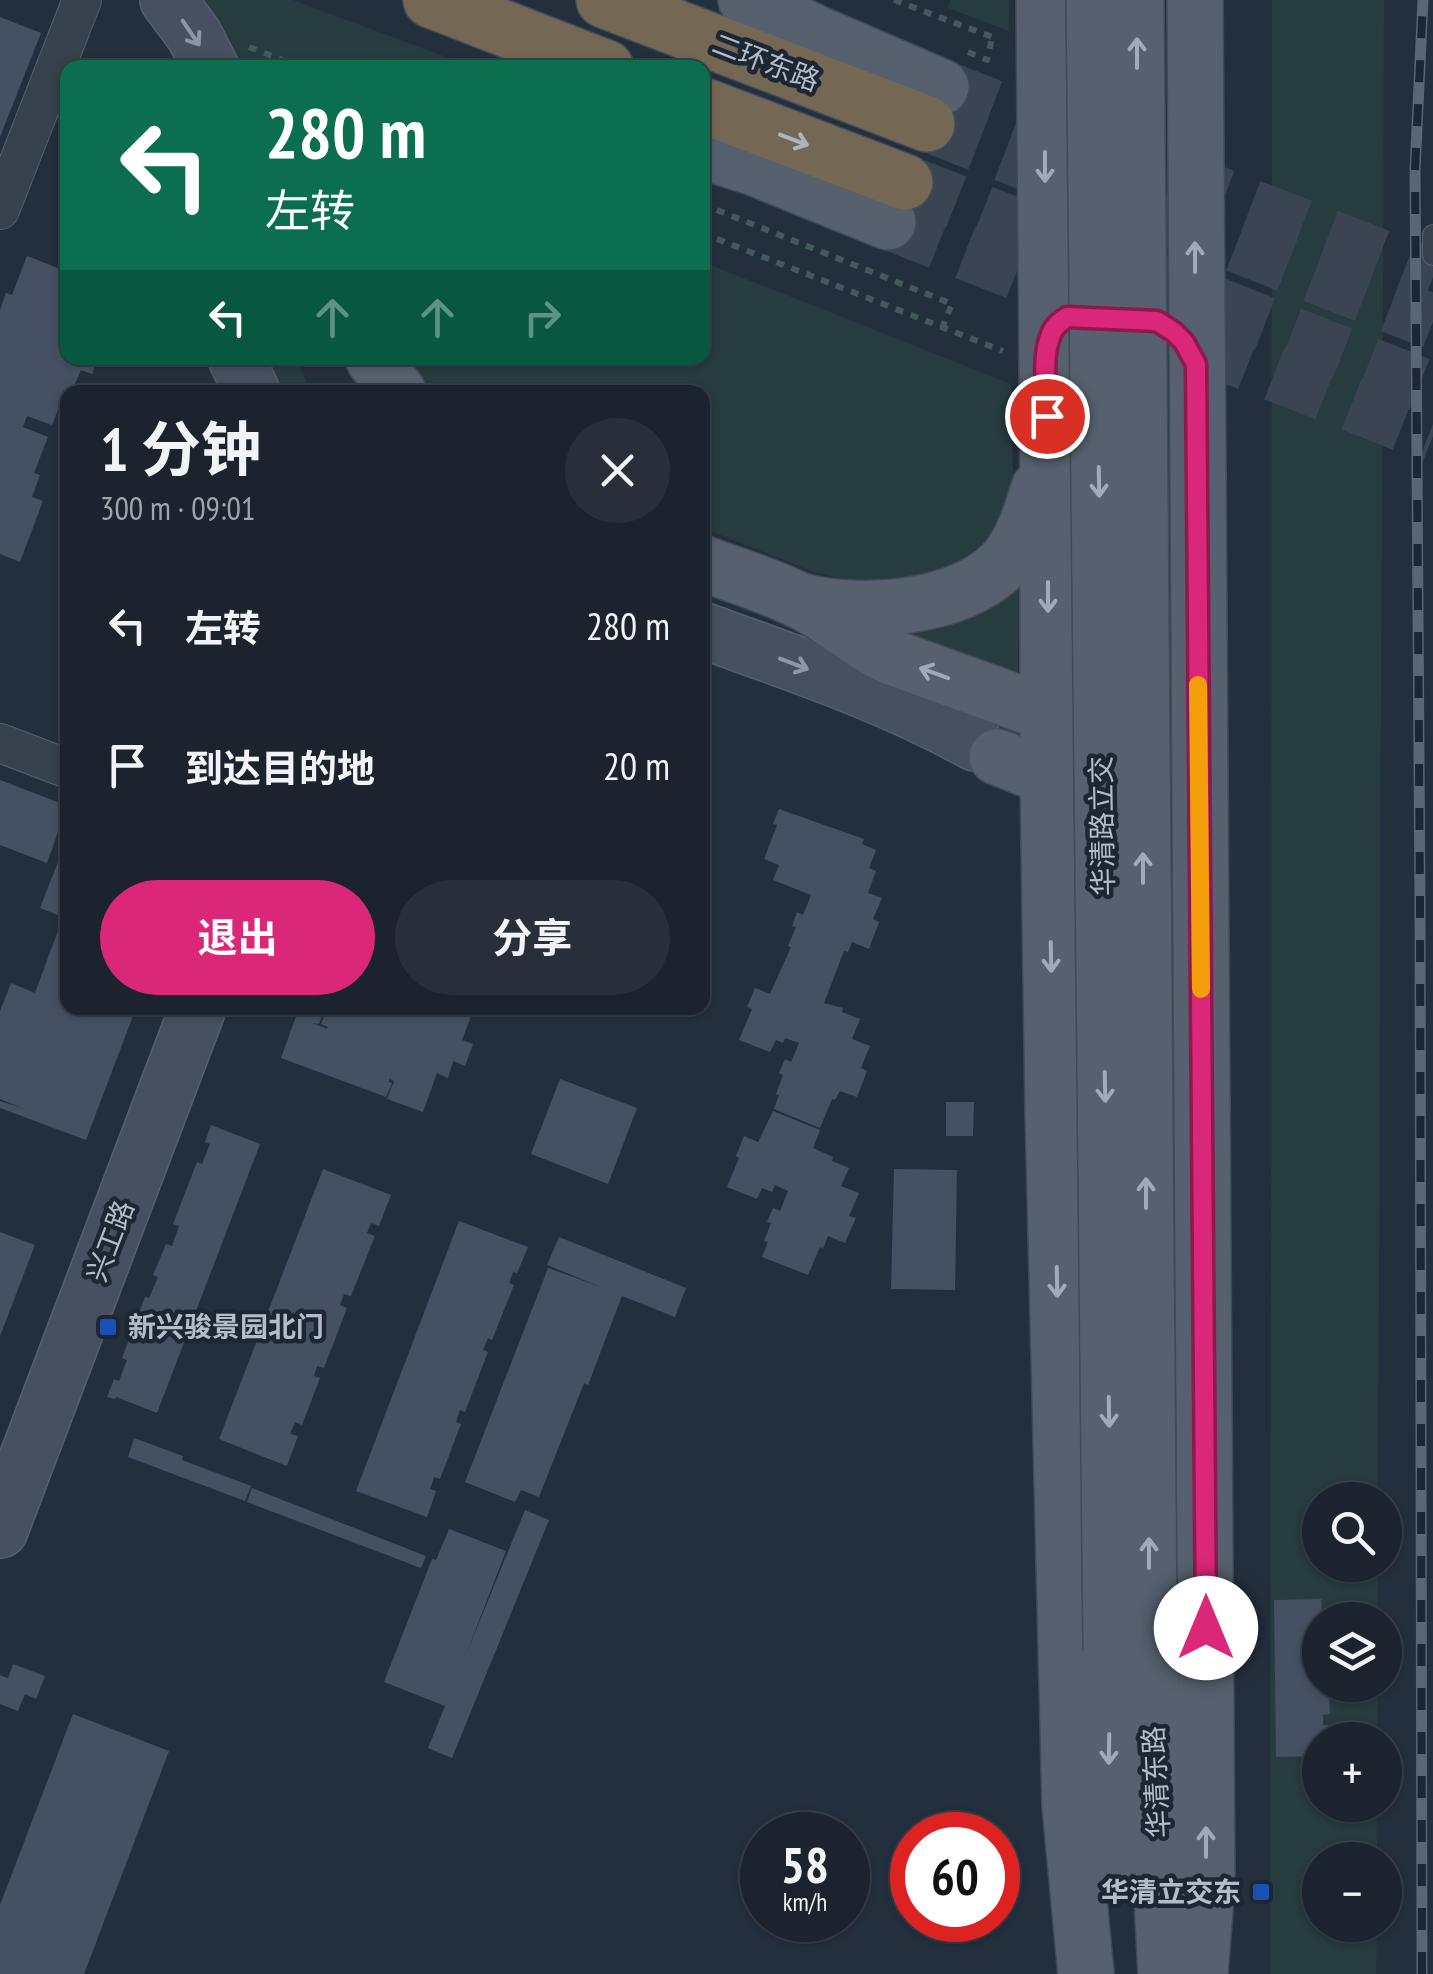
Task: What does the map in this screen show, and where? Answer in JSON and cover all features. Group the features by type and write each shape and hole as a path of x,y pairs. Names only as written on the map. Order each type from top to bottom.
{"highway":[{"path":"430,0 585,60"},
{"name":"二环东路","path":"604,0 802,76 934,105"},
{"path":"710,108 897,202"}],"main road":[{"path":"661,0 802,76"},
{"path":"746,0 820,35 934,105"},
{"path":"1044,0 1050,882 1070,1806 1086,1974"},
{"name":"华清路立交","path":"1094,0 1130,1651"},
{"name":"华清路立交","path":"1130,1651 1136,0"},
{"path":"1194,0 1206,1845 1200,1974"},
{"path":"1044,67 1049,100 1071,120 1159,125 1186,108 1194,88"},
{"path":"710,154 897,202"},
{"path":"802,602 843,608 906,606 969,588 993,573 1011,554 1025,528 1043,469 1050,335 1067,317 1157,321 1184,342 1196,364"},
{"path":"710,566 802,602 834,620 1048,777 1199,787"},
{"path":"987,731 1048,714 1198,724"},
{"path":"987,731 1038,809 1050,882"},
{"name":"华清东路","path":"1104,1974 1130,1651"},
{"name":"华清东路","path":"1130,1651 1166,1974"}],"street":[{"path":"0,210 82,0"},
{"path":"168,0 194,35 226,56"},
{"path":"710,633 926,716 987,731"},
{"path":"0,743 60,765"},
{"name":"兴工路","path":"0,1530 195,1015"}],"lane":[{"path":"1433,235 1433,255"}],"path":[{"path":"894,0 992,38 1044,67"},
{"path":"226,56 252,60"},
{"path":"710,207 952,304 942,328"},
{"path":"710,235 942,328 1047,379"}],"green space":[{"path":"175,0 293,0 454,60 217,60"},
{"path":"950,0 1009,0 1009,31 948,8"},
{"path":"1272,0 1384,0 1378,1482 1302,1482 1302,1582 1378,1582 1378,1602 1302,1602 1302,1702 1378,1702 1377,1722 1302,1722 1302,1822 1377,1822 1377,1842 1302,1842 1302,1942 1377,1942 1376,1974 1270,1974"},
{"path":"710,265 1011,384 1013,487 1001,523 957,564 919,583 865,585 811,571 710,531 710,385 409,385 393,365 710,365"},
{"path":"260,365 299,365 308,385 270,385"},
{"path":"1019,579 1018,685 888,637"}],"building":[{"path":"0,17 41,33 0,137"},
{"path":"27,256 60,269 60,365 95,365 92,374 81,370 75,385 60,385 60,404 52,425 27,416 23,427 48,437 34,473 40,475 32,497 43,501 20,562 0,554 0,310 6,293 12,295"},
{"path":"0,780 60,803 60,833 47,863 0,845"},
{"path":"779,809 864,839 862,844 876,850 869,868 876,871 868,893 882,898 873,919 879,922 869,949 852,942 848,952 844,951 824,1003 843,1008 842,1012 860,1019 852,1039 870,1046 861,1068 867,1071 857,1097 840,1091 832,1099 820,1128 774,1109 783,1075 779,1073 785,1059 791,1062 799,1043 785,1038 783,1043 776,1040 770,1052 739,1040 752,1009 747,1007 755,988 770,994 791,947 788,946 797,912 803,915 811,895 773,880 779,865 764,859"},
{"path":"60,857 60,916 40,908"},
{"path":"60,925 60,1015 133,1015 86,1140 0,1108 0,1101 22,1108 0,1099 0,1011 11,983 35,993"},
{"path":"296,1015 322,1015 319,1024 312,1023 327,1029 321,1024 324,1015 471,1015 462,1040 473,1044 465,1066 453,1061 448,1078 437,1073 423,1112 387,1099 394,1081 390,1079 392,1069 386,1097 281,1058"},
{"path":"560,1079 637,1108 608,1184 531,1154"},
{"path":"946,1102 974,1102 973,1136 946,1136"},
{"path":"773,1111 820,1130 813,1148 849,1168 841,1186 859,1193 849,1216 856,1218 845,1243 828,1236 808,1275 762,1257 771,1223 767,1222 773,1208 780,1211 788,1191 775,1185 772,1192 762,1188 757,1199 727,1187 744,1136 758,1142"},
{"path":"211,1125 260,1144 157,1413 107,1397 114,1379 119,1381 127,1360 122,1358 145,1297 149,1298 158,1277 153,1275 166,1244 172,1246 179,1226 173,1224 197,1162 202,1164 210,1144 205,1142"},
{"path":"323,1169 391,1195 379,1226 371,1223 367,1233 375,1236 351,1296 344,1294 340,1305 347,1308 324,1368 317,1366 314,1376 320,1378 302,1425 295,1422 290,1434 298,1436 287,1466 219,1439"},
{"path":"894,1169 957,1170 955,1290 891,1289"},
{"path":"459,1221 528,1247 517,1273 513,1272 509,1283 514,1285 492,1340 488,1338 483,1350 488,1352 465,1412 460,1410 456,1422 461,1424 440,1479 434,1477 430,1489 436,1491 427,1517 356,1491"},
{"path":"0,1232 35,1245 0,1336"},
{"path":"559,1237 686,1288 675,1317 622,1296 539,1497 521,1490 515,1502 465,1482 548,1268 601,1287 547,1265"},
{"path":"134,1438 251,1486 245,1501 128,1457"},
{"path":"252,1488 426,1556 421,1568 247,1502"},
{"path":"525,1510 549,1520 452,1758 428,1748 445,1706 384,1682 432,1559 436,1560 449,1529 506,1551 465,1657"},
{"path":"1321,1599 1321,1602 1302,1602 1302,1702 1329,1702 1330,1714 1323,1715 1323,1722 1302,1722 1302,1756 1276,1757 1274,1600"},
{"path":"13,1664 45,1676 36,1699 25,1694 18,1711 0,1704 0,1675 8,1678"},
{"path":"73,1714 169,1751 84,1974 0,1974 0,1905"}],"tunnel":[{"path":"941,87 1433,277"},
{"path":"927,124 1433,322"},
{"path":"905,182 1433,390"},
{"path":"888,222 1433,436"}],"railway":[{"path":"1422,1974 1415,170 1423,0"}],"slow traffic":[{"path":"1198,685 1201,989"}],"place":[{"name":"新兴骏景园北门","path":"108,1327"},
{"name":"华清立交东","path":"1261,1892"}],"route":[{"path":"1047,416 1046,354 1050,335 1067,317 1157,321 1184,342 1196,364 1206,1628"}]}
